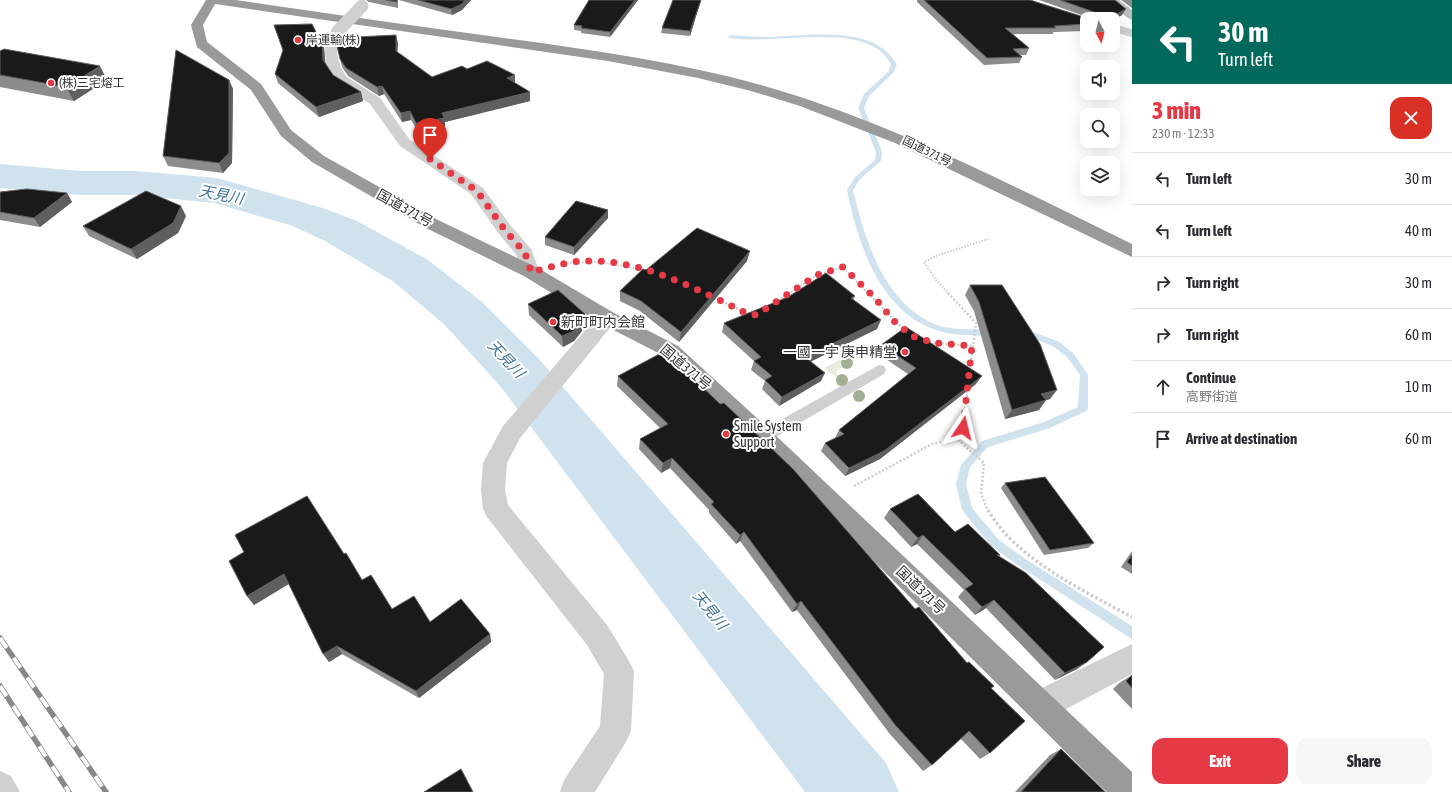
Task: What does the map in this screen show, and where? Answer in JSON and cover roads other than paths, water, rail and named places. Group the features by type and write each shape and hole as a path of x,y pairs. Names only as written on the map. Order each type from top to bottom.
{"highway":[{"name":"国道371号","path":"1130,792 763,437 671,351 607,318 528,263 432,224 318,159 286,133 256,87 201,44 197,25 213,0 566,51 678,70 755,87 826,110 896,136 1132,251"}],"street":[{"path":"1112,0 1132,16"},
{"path":"365,3 332,38 331,54 334,68 342,80 375,101 406,143 477,191 528,263"},
{"path":"1120,30 1132,33"},
{"path":"576,792 615,731 619,671 597,636 496,509 493,490 496,463 511,432 558,374 607,318"},
{"path":"1046,710 1055,698 1132,658"},
{"path":"0,787 4,792"}],"lane":[{"path":"763,437 880,370"}],"waterway":[{"path":"731,37 841,37 867,43 883,51 894,64 891,72 866,95 861,108 879,152 878,161 857,178 850,190 854,209 867,248 887,287 899,303 914,316 931,326 945,330 961,332 991,332"},
{"name":"天見川","path":"0,176 81,183 136,183 217,191 308,217 341,231 411,271 463,313 520,373 857,792"},
{"path":"1024,334 1036,336 1056,344 1070,355 1084,375 1083,409 1047,425 985,444 966,465 961,484 967,510 995,543 1023,563 1132,633"}],"railway":[{"path":"0,638 106,792"},
{"path":"0,686 69,792"}],"place":[{"name":"岸運輸(株)","path":"298,40"},
{"name":"(株)三宅熔工","path":"51,83"},
{"name":"新町町内会館","path":"553,322"},
{"name":"一國一宇 庚申精堂","path":"905,352"},
{"name":"Smile System Support","path":"726,434"}]}
